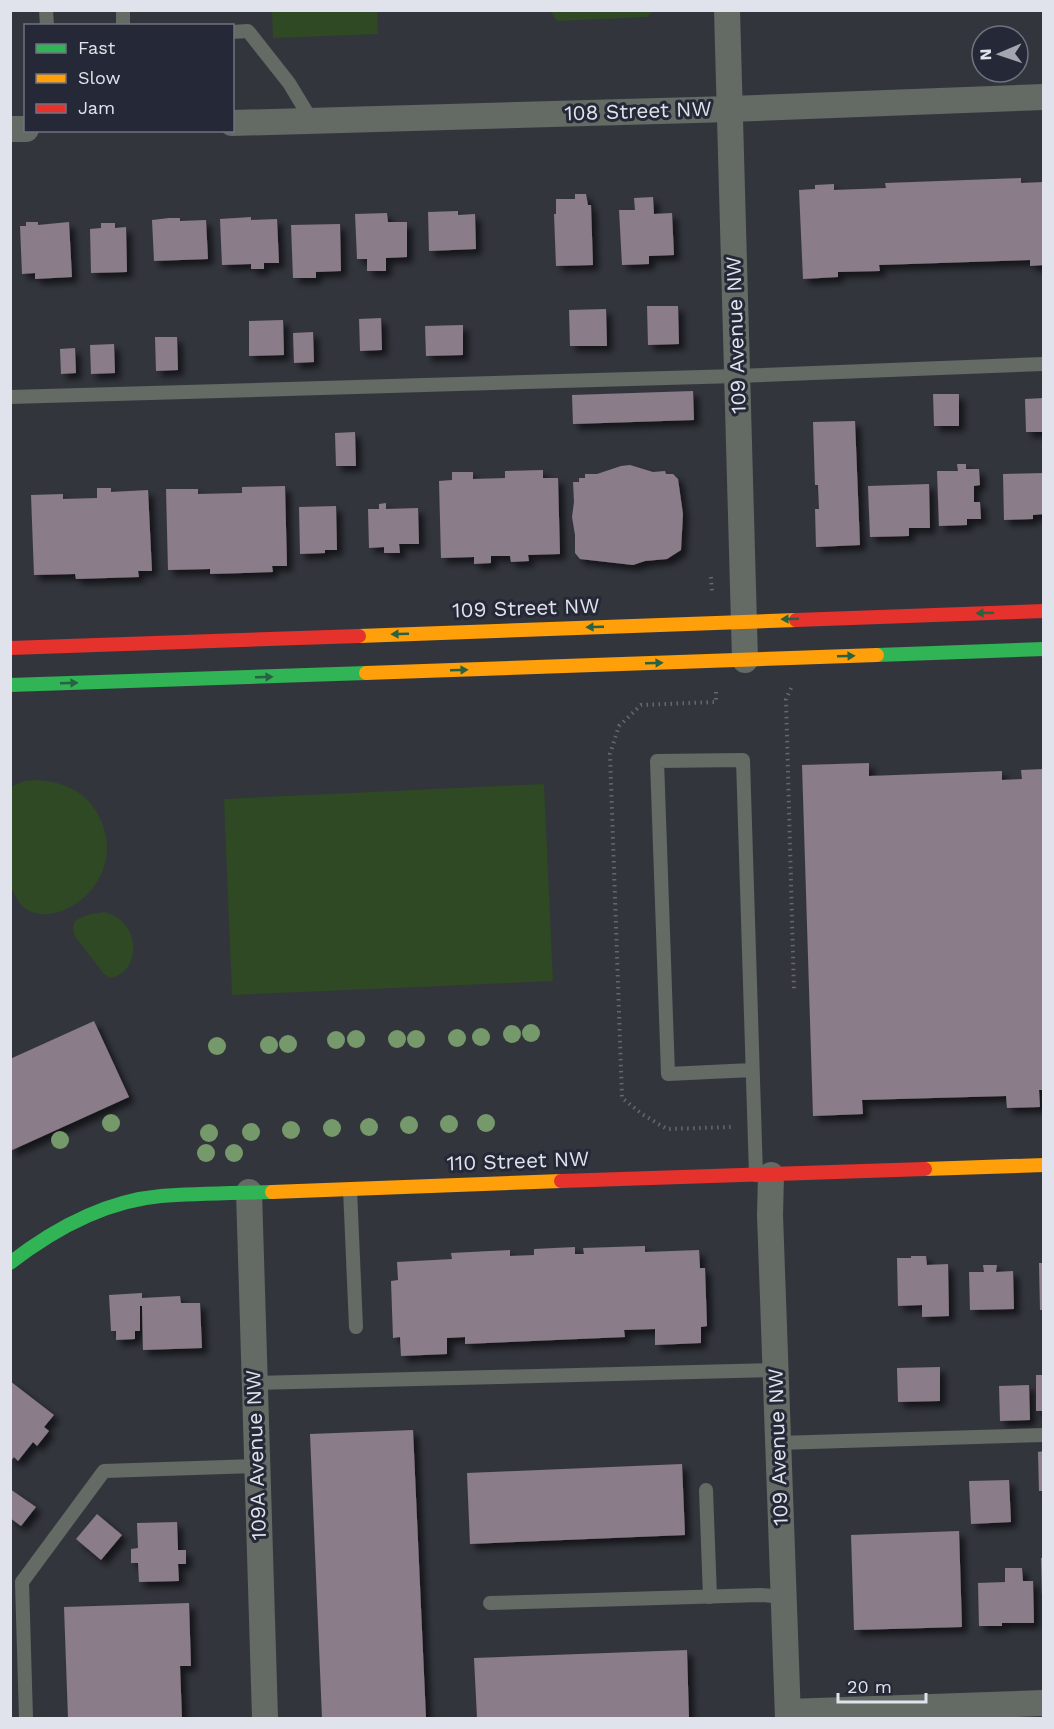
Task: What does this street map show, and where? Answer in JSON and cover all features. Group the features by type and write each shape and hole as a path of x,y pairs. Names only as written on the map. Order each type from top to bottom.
{"main road":[{"name":"109 Street NW","path":"10,648 1044,610"},
{"path":"10,685 1044,649"},
{"name":"110 Street NW","path":"10,1263 61,1227 92,1212 125,1202 159,1196 1044,1165"}],"street":[{"name":"109 Avenue NW","path":"727,10 745,660"},
{"name":"108 Street NW","path":"234,123 730,109 1044,97"},
{"name":"109 Avenue NW","path":"763,1175 770,1215 788,1715"},
{"name":"109A Avenue NW","path":"249,1192 265,1719"},
{"path":"788,1715 1044,1703"}],"lane":[{"path":"234,32 248,31 289,83 312,121"},
{"path":"10,397 737,376 1044,364"},
{"path":"752,1071 668,1074 657,760 743,760 752,1071 763,1175"},
{"path":"350,1189 356,1327"},
{"path":"254,1383 776,1370"},
{"path":"778,1443 1044,1435"},
{"path":"26,1719 22,1581 104,1471 256,1466"},
{"path":"706,1490 710,1597"},
{"path":"490,1603 761,1595 784,1597"}],"path":[{"path":"791,688 786,699 794,992"}],"green space":[{"path":"272,11 377,11 378,34 273,38"},
{"path":"550,11 653,11 647,17 557,21"},
{"path":"38,780 63,785 78,792 96,811 106,838 105,862 96,883 81,900 63,910 44,914 28,910 16,897 10,881 11,787 24,781"},
{"path":"544,784 553,981 232,995 224,799"},
{"path":"104,912 116,917 125,925 131,935 133,946 128,966 120,974 110,978 104,974 74,935 73,927 75,921 87,915"}],"building":[{"path":"1021,178 1021,183 1044,182 1044,265 1030,266 1030,260 879,265 880,271 838,272 838,277 803,279 799,190 815,189 815,185 834,184 834,190 886,188 885,183"},
{"path":"575,194 586,194 588,205 591,205 593,265 556,266 554,214 556,214 556,199 575,199"},
{"path":"653,197 654,214 672,213 674,255 649,256 649,264 622,265 619,210 635,210 634,198"},
{"path":"458,211 458,215 475,214 476,249 429,251 428,212"},
{"path":"387,213 388,222 407,222 407,257 386,258 386,271 367,271 367,259 357,259 355,214"},
{"path":"251,217 251,220 277,219 279,263 264,263 264,269 251,269 251,264 222,265 220,219"},
{"path":"180,218 180,221 206,220 208,259 154,261 152,220"},
{"path":"26,222 38,222 38,225 69,222 72,277 35,279 35,273 22,274 20,226 26,226"},
{"path":"101,223 115,223 115,228 126,227 127,272 91,273 90,229 101,228"},
{"path":"340,224 341,271 316,272 316,278 293,278 291,225"},
{"path":"647,306 678,306 679,344 648,345"},
{"path":"606,309 607,346 570,346 569,310"},
{"path":"381,318 382,350 360,351 359,319"},
{"path":"283,320 284,355 249,356 249,321"},
{"path":"463,325 463,355 426,356 425,326"},
{"path":"313,332 314,362 294,363 293,333"},
{"path":"155,337 177,337 178,370 156,371"},
{"path":"114,344 115,373 91,374 90,345"},
{"path":"75,348 76,373 61,374 60,349"},
{"path":"693,391 694,420 573,424 572,395"},
{"path":"933,394 959,394 959,426 934,426"},
{"path":"1044,398 1044,432 1026,432 1025,399"},
{"path":"855,421 860,545 816,547 815,509 819,509 818,485 815,485 813,422"},
{"path":"355,432 356,466 336,466 335,433"},
{"path":"957,464 966,464 966,469 979,469 980,485 974,486 974,502 980,502 981,519 967,519 967,525 939,526 937,471 958,471"},
{"path":"630,465 653,472 665,471 666,474 673,474 678,479 683,514 681,550 667,559 645,561 633,565 580,559 575,553 572,517 573,482 579,482 579,478 585,478 585,474 597,474"},
{"path":"543,470 543,478 558,478 560,554 528,555 529,561 511,562 510,556 491,556 491,563 474,564 474,557 441,558 439,481 452,480 452,472 473,472 473,479 505,478 505,471"},
{"path":"1044,473 1044,514 1033,515 1033,519 1004,520 1003,474"},
{"path":"929,484 930,528 909,528 909,536 870,537 868,486"},
{"path":"285,486 287,566 272,566 273,572 210,574 210,569 168,570 166,489 198,489 198,494 242,493 242,487"},
{"path":"97,488 111,488 111,492 148,490 152,571 138,571 139,577 76,579 75,574 34,575 31,495 63,494 63,499 97,498"},
{"path":"386,503 386,509 418,508 419,544 399,544 400,553 384,553 384,547 369,548 368,509 379,509 379,504"},
{"path":"336,506 337,550 300,554 299,507"},
{"path":"869,763 869,776 1002,771 1002,780 1022,779 1021,770 1044,769 1044,1090 1039,1090 1040,1107 1007,1108 1006,1096 862,1100 863,1114 813,1116 802,765"},
{"path":"94,1021 129,1097 10,1151 10,1059"},
{"path":"645,1246 645,1252 699,1250 700,1268 705,1268 707,1326 701,1327 701,1343 655,1345 655,1329 624,1330 625,1337 465,1344 465,1337 447,1338 447,1354 401,1356 400,1337 393,1338 391,1281 398,1280 397,1262 452,1259 451,1253 510,1250 510,1256 534,1255 534,1249 575,1247 575,1254 584,1254 583,1248"},
{"path":"911,1256 926,1256 927,1265 948,1264 949,1316 922,1317 922,1305 898,1306 897,1258 911,1258"},
{"path":"1039,1263 1044,1263 1044,1310 1040,1310"},
{"path":"983,1265 997,1265 996,1272 1013,1271 1014,1309 970,1310 969,1272 984,1272"},
{"path":"142,1293 142,1298 180,1296 181,1303 200,1303 202,1348 143,1350 142,1306 140,1306 140,1331 135,1331 135,1339 116,1340 116,1331 111,1331 109,1295"},
{"path":"940,1367 940,1401 898,1402 897,1368"},
{"path":"1036,1375 1044,1375 1044,1411 1036,1411"},
{"path":"10,1381 54,1415 44,1427 49,1431 37,1446 33,1442 18,1461 14,1457 10,1462"},
{"path":"1029,1385 1030,1420 1000,1421 999,1386"},
{"path":"413,1430 426,1718 322,1718 310,1434"},
{"path":"1044,1451 1044,1491 1039,1491 1038,1452"},
{"path":"682,1464 685,1535 470,1544 467,1473"},
{"path":"1009,1480 1011,1522 971,1524 969,1481"},
{"path":"10,1489 36,1507 21,1526 10,1518"},
{"path":"97,1514 122,1535 101,1560 76,1539"},
{"path":"177,1522 178,1550 186,1550 186,1564 178,1564 179,1581 139,1582 138,1563 131,1563 131,1549 138,1548 137,1523"},
{"path":"959,1531 962,1627 854,1630 851,1535"},
{"path":"1041,1558 1044,1558 1044,1595 1042,1595"},
{"path":"1005,1568 1022,1568 1023,1581 1033,1581 1034,1623 979,1626 978,1583 1005,1582"},
{"path":"189,1603 191,1666 180,1666 182,1718 68,1718 64,1607"},
{"path":"687,1650 689,1718 477,1718 474,1658"}],"traffic: fast":[{"path":"877,655 1044,649"},
{"path":"10,685 366,673"},
{"path":"10,1263 62,1228 100,1210 120,1204 161,1196 272,1192"}],"traffic: slow":[{"path":"359,636 796,620"},
{"path":"366,673 877,655"},
{"path":"925,1169 1044,1165"},
{"path":"272,1192 561,1181"}],"traffic: jam":[{"path":"796,620 1044,611"},
{"path":"10,648 359,636"},
{"path":"561,1181 925,1169"}]}
